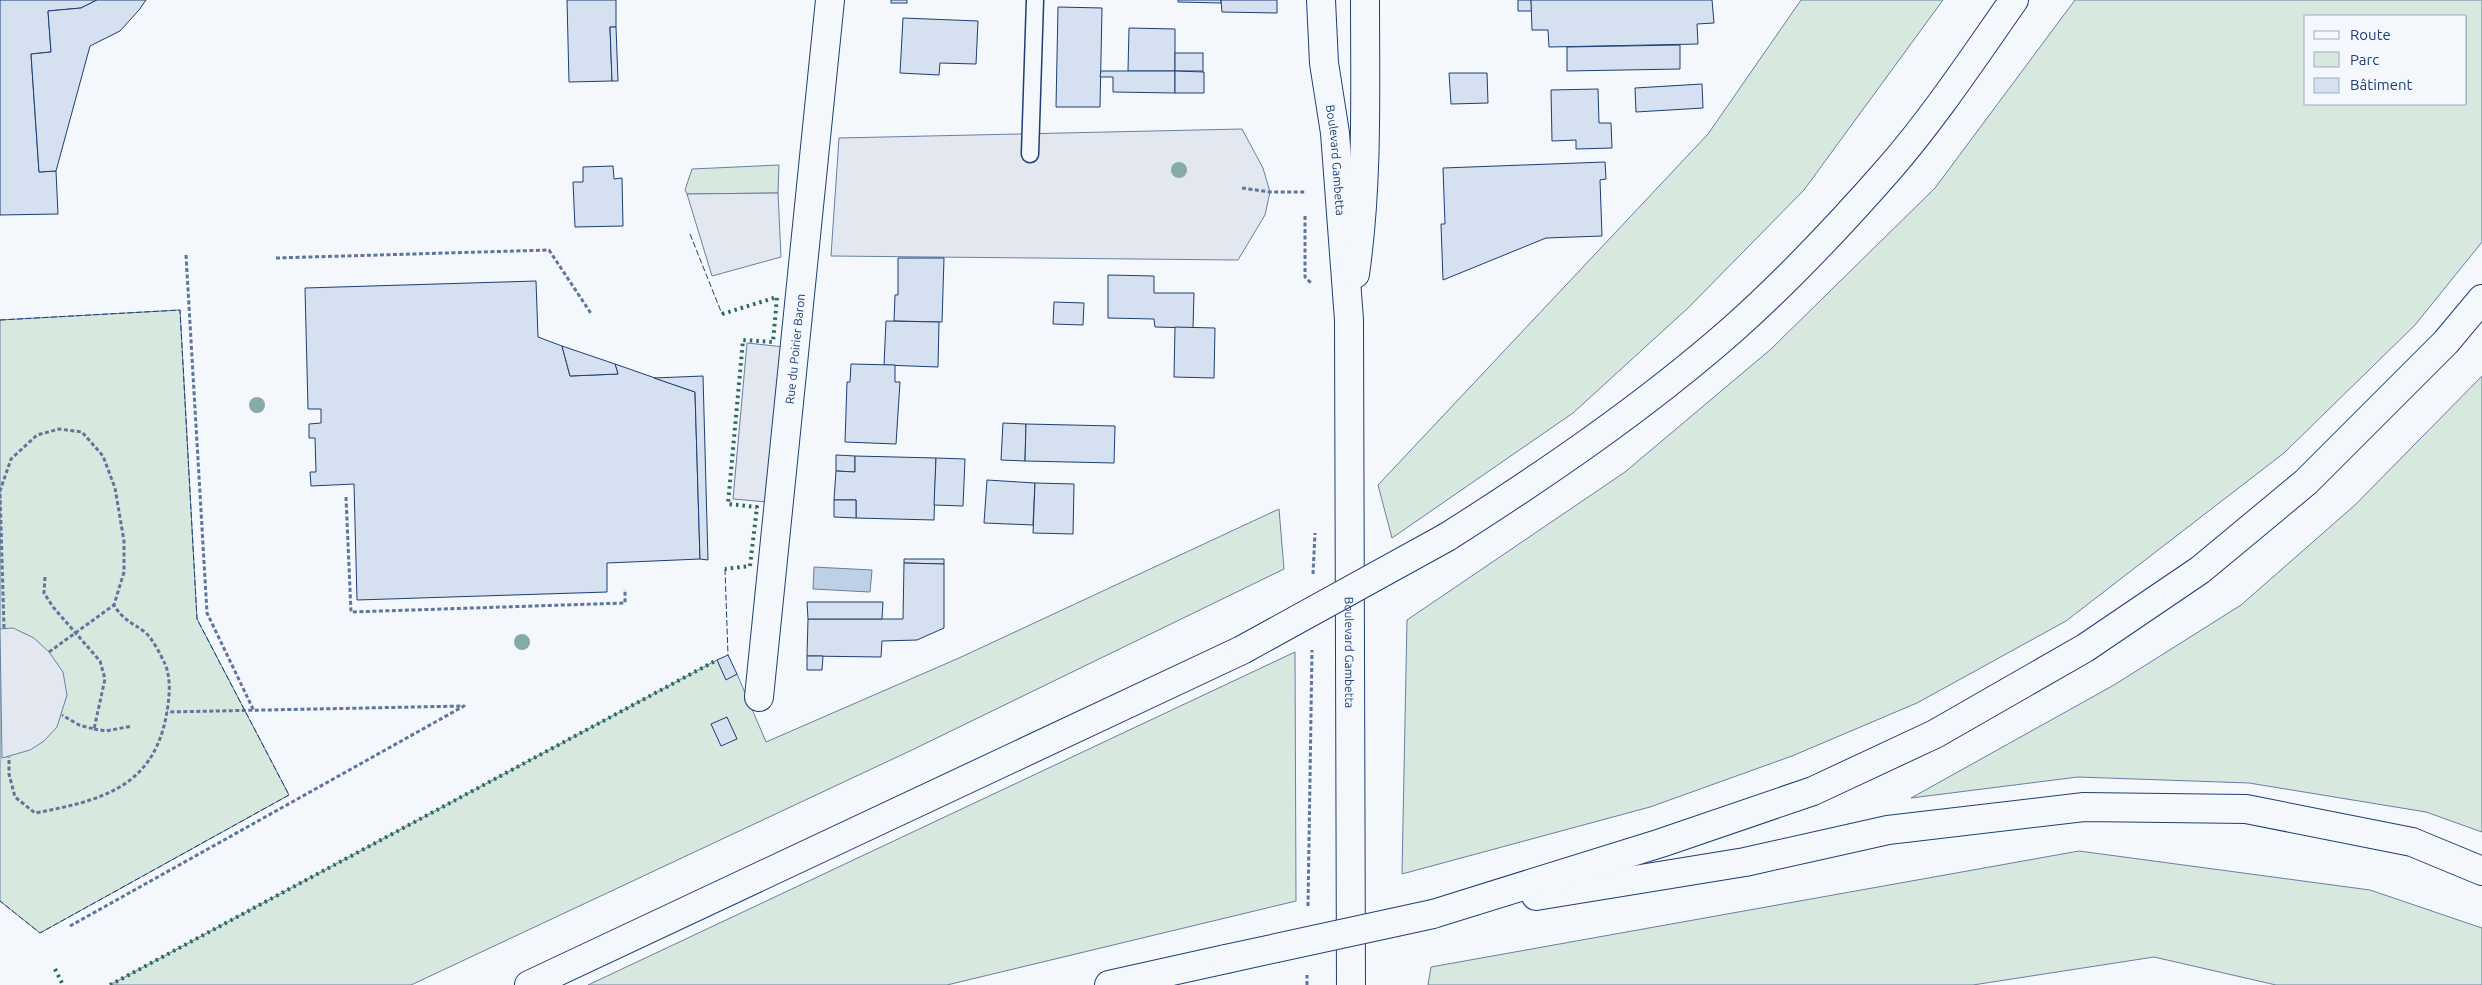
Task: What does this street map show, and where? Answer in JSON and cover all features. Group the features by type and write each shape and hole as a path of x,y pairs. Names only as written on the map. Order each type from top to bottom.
{"main road":[{"name":"Rue du Poirier Baron","path":"759,697 830,0"},
{"name":"Boulevard Gambetta","path":"1321,0 1324,63 1335,133 1348,320 1351,985"},
{"name":"Boulevard Gambetta","path":"1348,320 1362,230 1365,181 1365,0"},
{"path":"528,985 1242,650 1446,537 1552,470 1652,396 1732,330 1807,257 1890,168 2014,0"},
{"path":"1433,914 1678,837 1813,791 1935,734 2085,648 2200,570 2306,482 2446,342 2482,299"},
{"path":"1109,985 1433,914 1745,862 1888,830 2084,806 2246,809 2412,842 2482,870"}],"lane":[{"path":"1030,154 1035,0"}],"path":[{"path":"1305,182 1305,201"},
{"path":"1242,188 1270,192 1338,193"},
{"path":"1305,211 1305,277 1318,291"},
{"path":"276,258 549,250 592,315"},
{"path":"186,255 207,613 254,711"},
{"path":"4,628 0,491 11,459 37,435 59,429 82,432 103,456 115,488 124,541 124,572 114,604 49,652"},
{"path":"346,497 351,612 625,602 625,589"},
{"path":"1313,575 1314,535 1318,529"},
{"path":"45,577 44,593 53,608 100,661 105,679 94,729"},
{"path":"9,757 9,774 14,797 35,813 77,805 134,779 149,761 163,732 170,699 166,666 146,634 122,617 114,604"},
{"path":"1308,915 1312,645"},
{"path":"70,926 464,706 167,712"},
{"path":"62,715 79,725 106,731 132,726"},
{"path":"1307,965 1307,985"}],"green space":[{"path":"1801,0 1943,0 1804,190 1688,308 1573,413 1392,538 1378,485 1708,134"},
{"path":"2075,0 2482,0 2482,242 2415,325 2284,453 2066,621 1917,703 1792,756 1650,807 1402,874 1407,620 1625,472 1771,349 1935,188"},
{"path":"779,165 778,193 687,194 685,190 692,169"},
{"path":"180,310 197,619 289,795 40,933 0,901 0,320"},
{"path":"2482,376 2482,832 2426,812 2249,783 2078,777 1911,798 2114,685 2241,605 2355,505"},
{"path":"1279,509 1284,569 912,750 411,985 110,985 717,660 726,679 737,674 766,742 959,658"},
{"path":"1295,652 1296,901 947,985 588,985"},
{"path":"2079,851 2370,890 2482,928 2482,985 2276,985 2154,957 1973,985 1428,985 1431,967"}],"shaded area":[{"path":"1242,129 1263,168 1270,192 1265,215 1238,260 831,256 839,138"},
{"path":"778,193 781,257 712,276 687,194"},
{"path":"747,343 794,348 779,503 733,499"},
{"path":"13,628 34,638 49,652 63,672 67,695 57,727 44,741 30,750 2,758 0,629"}],"water":[{"path":"814,567 872,570 870,592 813,589"}],"building":[{"path":"0,0 97,0 81,8 48,11 51,52 31,54 39,172 56,171 58,214 0,215"},
{"path":"97,0 146,0 120,31 90,46 56,171 39,172 31,54 51,52 48,11 81,8"},
{"path":"567,0 616,0 616,27 610,27 612,81 569,82"},
{"path":"891,0 907,0 907,3 891,3"},
{"path":"1178,0 1221,0 1221,3 1178,2"},
{"path":"1221,0 1277,0 1277,13 1222,12"},
{"path":"1518,0 1531,0 1532,11 1518,11"},
{"path":"1531,0 1712,0 1714,23 1697,24 1698,44 1549,47 1548,30 1532,30"},
{"path":"1058,7 1102,8 1100,107 1056,107"},
{"path":"903,18 978,21 976,64 940,63 939,75 900,73"},
{"path":"610,27 616,27 618,81 612,81"},
{"path":"1129,28 1175,29 1175,71 1128,71"},
{"path":"1680,45 1680,69 1567,71 1567,47"},
{"path":"1175,53 1203,53 1203,71 1175,71"},
{"path":"1101,71 1175,71 1175,93 1113,92 1113,77 1100,77"},
{"path":"1175,71 1204,72 1204,93 1175,93"},
{"path":"1449,73 1487,73 1488,103 1451,104"},
{"path":"1702,84 1703,108 1636,112 1635,88"},
{"path":"1598,89 1599,123 1611,123 1612,148 1576,149 1576,140 1552,141 1551,90"},
{"path":"1605,162 1606,179 1600,180 1602,236 1546,238 1443,280 1441,224 1445,224 1443,168"},
{"path":"613,166 614,179 622,178 623,226 575,227 573,182 583,182 583,167"},
{"path":"898,258 944,258 942,322 894,321 895,295 898,295"},
{"path":"1108,275 1154,276 1154,293 1194,293 1193,328 1155,327 1154,319 1108,318"},
{"path":"536,281 538,337 562,346 570,376 618,374 615,364 695,392 700,559 607,563 607,592 357,600 354,484 311,486 310,472 316,472 315,438 309,438 309,424 321,423 321,409 308,409 305,288"},
{"path":"1054,302 1084,303 1083,325 1053,324"},
{"path":"886,321 939,322 938,367 884,365"},
{"path":"1175,327 1215,328 1214,378 1174,377"},
{"path":"562,346 615,364 618,374 570,376"},
{"path":"851,364 895,365 895,382 900,382 896,444 845,442 847,382 850,382"},
{"path":"703,376 708,560 700,559 695,392 654,378"},
{"path":"1003,423 1026,424 1025,461 1001,460"},
{"path":"1026,424 1115,426 1114,463 1025,461"},
{"path":"836,455 855,456 855,472 836,471"},
{"path":"855,456 936,458 934,520 856,518 856,500 834,500 836,471 855,472"},
{"path":"936,458 965,459 963,506 934,505"},
{"path":"987,480 1035,483 1033,525 984,523"},
{"path":"1035,483 1074,484 1073,534 1033,533"},
{"path":"834,500 856,500 856,518 834,517"},
{"path":"904,559 944,559 944,564 904,563"},
{"path":"904,563 944,564 944,628 917,640 882,641 881,657 807,656 808,619 903,619"},
{"path":"807,602 883,602 882,619 808,619"},
{"path":"728,655 737,674 726,680 717,660"},
{"path":"807,656 823,656 822,670 807,670"},
{"path":"727,717 737,739 721,746 711,724"}],"hedge":[{"path":"722,314 777,297 773,342 743,340 728,504 757,507 750,566 725,569"},
{"path":"110,985 717,660"},
{"path":"55,969 63,985"}],"fence":[{"path":"690,234 722,314"},
{"path":"0,320 180,310 197,619 289,795 40,933 0,901"},
{"path":"725,569 728,655"}]}
